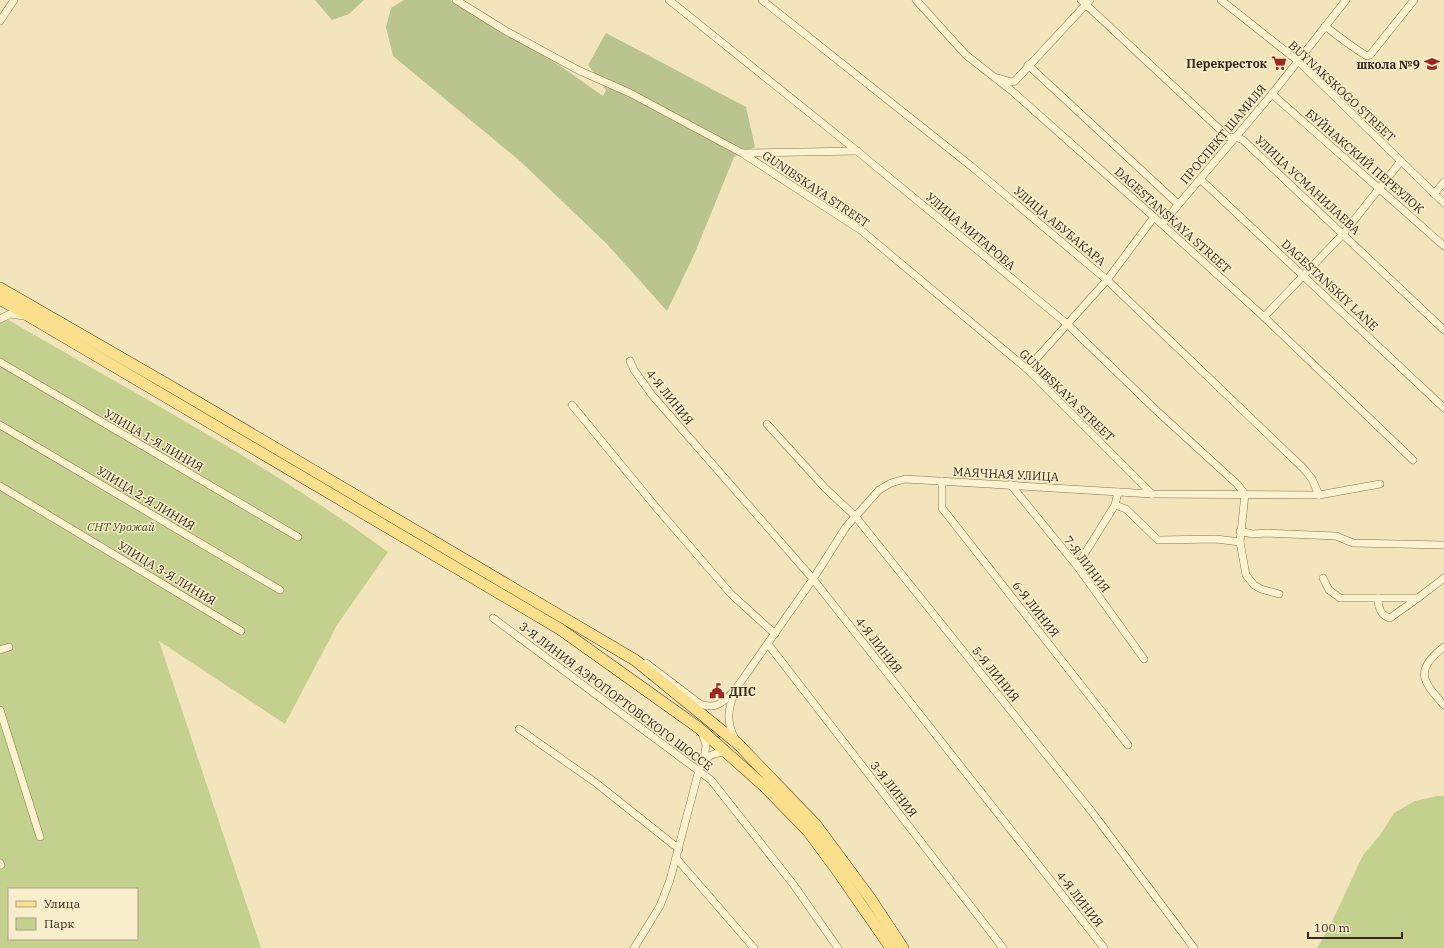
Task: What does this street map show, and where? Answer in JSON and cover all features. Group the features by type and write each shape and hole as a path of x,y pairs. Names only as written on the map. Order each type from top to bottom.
{"main road":[{"path":"0,288 178,390 635,660 737,742 816,825 870,898 904,948"},
{"path":"0,299 560,629 699,728 730,754 764,786 808,831 891,948"}],"street":[{"path":"0,21 14,0"},
{"name":"GUNIBSKAYA STREET","path":"456,0 506,31 578,70 630,93 742,153 862,231 1027,370 1152,494"},
{"name":"УЛИЦА МИТАРОВА","path":"669,0 857,150 1066,324 1157,411 1237,484 1245,494"},
{"name":"УЛИЦА АБУБАКАРА","path":"762,0 971,166 1107,280 1304,469 1312,479 1319,495"},
{"name":"DAGESTANSKAYA STREET","path":"916,0 966,55 1012,90 1162,224 1264,317 1412,460"},
{"name":"BUYNAKSKOGO STREET","path":"1221,0 1298,60 1444,203"},
{"name":"ПРОСПЕКТ ШАМИЛЯ","path":"1162,224 1272,94 1346,0"},
{"path":"1325,26 1343,41 1351,44 1365,55 1370,55 1414,0"},
{"path":"989,74 1004,80 1015,81 1086,2"},
{"name":"УЛИЦА УСМАНИЛАЕВА","path":"1086,2 1228,137 1236,137 1243,140 1444,330"},
{"path":"1028,65 1178,204"},
{"name":"БУЙНАКСКИЙ ПЕРЕУЛОК","path":"1272,94 1444,246"},
{"path":"742,153 857,150"},
{"path":"1264,317 1343,234 1401,161"},
{"name":"DAGESTANSKIY LANE","path":"1200,179 1444,408"},
{"path":"1434,194 1444,182"},
{"path":"1027,370 1066,324 1107,280 1154,217"},
{"path":"0,319 10,314 32,318"},
{"name":"4-Я ЛИНИЯ","path":"630,361 634,370 652,395 813,579 1104,948"},
{"name":"УЛИЦА 1-Я ЛИНИЯ","path":"0,362 298,537"},
{"path":"572,406 655,506 731,594 775,634"},
{"name":"5-Я ЛИНИЯ","path":"767,424 825,488 855,516 1092,812 1194,948"},
{"name":"УЛИЦА 2-Я ЛИНИЯ","path":"0,425 280,590"},
{"name":"МАЯЧНАЯ УЛИЦА","path":"735,690 855,516 879,490 891,483 905,479 1010,484 1152,494 1319,495 1380,484"},
{"name":"6-Я ЛИНИЯ","path":"942,481 942,508 1128,745"},
{"name":"7-Я ЛИНИЯ","path":"1010,484 1077,566 1144,658"},
{"name":"УЛИЦА 3-Я ЛИНИЯ","path":"0,486 241,631"},
{"path":"1077,566 1115,505 1118,492"},
{"path":"1245,494 1240,542 1248,580 1261,590 1279,594"},
{"path":"1115,505 1126,509 1158,540 1216,540 1240,542"},
{"path":"1240,531 1252,534 1267,533 1336,536 1353,543 1444,545"},
{"path":"1323,578 1329,590 1340,598 1418,598"},
{"path":"1378,598 1378,606 1386,617 1390,618 1444,578"},
{"name":"3-Я ЛИНИЯ АЭРОПОРТОВСКОГО ШОССЕ","path":"493,618 711,780 763,844 838,948"},
{"name":"3-Я ЛИНИЯ","path":"768,644 1003,948"},
{"path":"1444,647 1430,659 1424,668 1428,687 1444,706"},
{"path":"0,650 9,648"},
{"path":"619,650 644,662 705,705 716,706 735,690"},
{"path":"735,690 728,711 731,731 737,742"},
{"path":"0,710 40,837"},
{"path":"634,948 660,906 670,880 699,770 704,760 704,738 699,728"},
{"path":"519,729 596,783 679,849"},
{"path":"704,760 714,753 730,754"},
{"path":"676,858 754,948"}],"green space":[{"path":"315,0 364,0 349,14 332,20"},
{"path":"404,0 450,0 559,65 603,96 606,90 588,65 606,33 746,107 755,147 734,157 694,255 667,311 607,244 520,161 393,56 386,27 391,8"},
{"name":"СНТ Урожай","path":"0,315 246,458 342,519 388,552 337,625 285,724 159,641 261,948 0,948"},
{"path":"1444,796 1444,948 1317,948 1330,926 1363,855 1380,835 1394,813 1415,801"}],"place":[{"name":"Перекресток","path":"1279,63"},
{"name":"школа №9","path":"1432,64"},
{"name":"ДПС","path":"717,691"}]}
